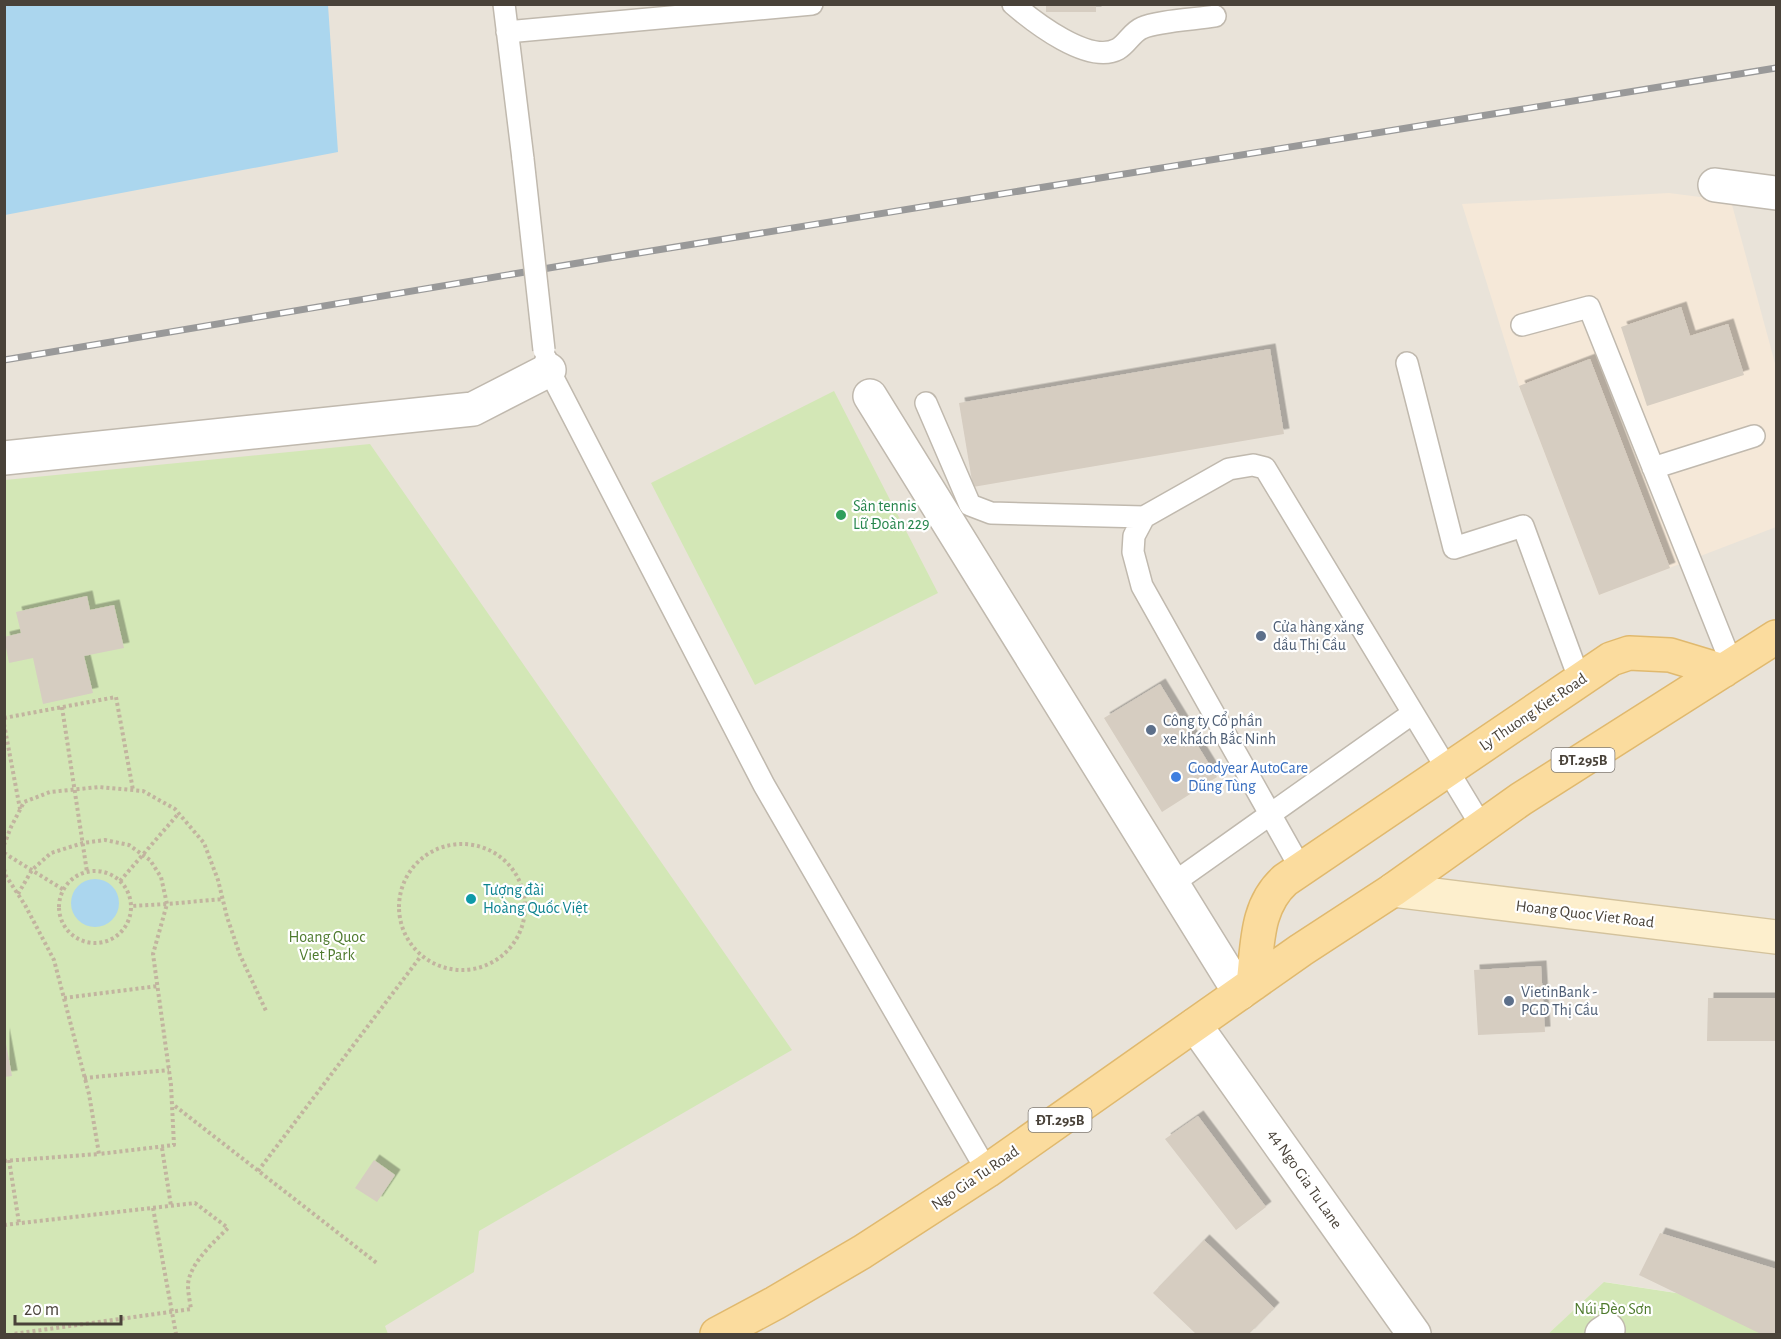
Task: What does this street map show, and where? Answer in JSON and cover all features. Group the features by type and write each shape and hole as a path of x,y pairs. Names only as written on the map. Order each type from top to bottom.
{"main road":[{"name":"ĐT.295B","path":"1393,890 1482,827 1776,637"},
{"name":"Ly Thuong Kiet Road","path":"1301,869 1611,659 1629,653 1670,655 1728,668"},
{"path":"1246,989 1265,905 1273,891 1301,869"},
{"name":"Ngo Gia Tu Road","path":"717,1335 861,1252 987,1171 1301,950 1393,890"},
{"name":"Hoang Quoc Viet Road","path":"1393,890 1776,937"}],"street":[{"path":"1715,185 1776,193"},
{"path":"4,458 473,409 546,360"},
{"path":"870,396 1172,884 1246,989"},
{"name":"44 Ngo Gia Tu Lane","path":"1195,1025 1414,1335"}],"lane":[{"path":"504,4 546,360 764,785 987,1171"},
{"path":"507,32 812,4"},
{"path":"1013,4 1056,36 1103,54 1118,49 1142,28 1215,16"},
{"path":"1522,325 1589,307 1653,468 1728,668"},
{"path":"1407,363 1454,548 1523,525 1580,681"},
{"path":"926,403 970,505 991,513 1144,517 1229,469 1253,465 1265,468 1482,827"},
{"path":"1653,468 1754,436"},
{"path":"1144,517 1134,536 1133,552 1142,586 1301,869"},
{"path":"1172,884 1413,713"}],"path":[{"path":"4,718 116,697 133,790"},
{"path":"62,707 87,872"},
{"path":"4,724 20,809"},
{"path":"4,845 24,802 50,792 99,787 143,791 179,813 204,843 218,880 240,955 267,1013"},
{"path":"120,880 179,813"},
{"path":"18,894 32,870 51,853 83,843 105,840 129,845 150,860 161,877 167,904 153,954 174,1105 174,1145 162,1148 7,1161 19,1223"},
{"path":"466,844 488,849 506,861 519,879 525,900 524,922 513,946 500,958 481,968 465,970 449,970 434,965 421,956 410,945 398,916 398,900 409,871 425,855 445,846 466,844"},
{"path":"4,853 64,890"},
{"path":"4,869 54,960 84,1078 99,1154"},
{"path":"99,871 120,880 127,889 131,906 128,923 122,932 107,941 89,943 67,931 61,920 59,908 61,895 76,876 99,871"},
{"path":"131,906 223,899"},
{"path":"258,1171 421,956"},
{"path":"64,998 158,986"},
{"path":"84,1078 169,1070"},
{"path":"174,1105 378,1264"},
{"path":"162,1148 171,1206"},
{"path":"4,1225 195,1203 228,1228 206,1249 197,1263 188,1284 191,1309 13,1335"},
{"path":"153,1208 176,1335"}],"shaded area":[{"path":"5,5 1776,5 1776,1305 1768,1307 1605,1282 1548,1334 5,1334"},
{"path":"1669,193 1731,201 1776,367 1776,527 1599,595 1519,386 1462,204"}],"green space":[{"path":"834,391 938,593 755,685 651,483"},
{"name":"Hoang Quoc Viet Park","path":"370,444 792,1050 479,1231 474,1272 385,1326 388,1334 5,1334 5,480"},
{"name":"Núi Đèo Sơn","path":"1604,1282 1768,1307 1776,1305 1776,1334 1548,1334"}],"water":[{"path":"5,4 328,5 338,152 5,215"},
{"path":"95,879 112,886 119,903 112,920 95,927 78,920 71,903 78,886"}],"building":[{"path":"1046,4 1096,4 1096,12 1046,12"},
{"path":"1681,307 1690,336 1728,324 1744,375 1647,406 1621,327"},
{"path":"1270,349 1284,434 973,487 959,403"},
{"path":"1590,359 1670,568 1599,595 1519,386"},
{"path":"87,596 90,610 114,605 124,648 84,656 93,693 43,704 33,658 9,663 4,637 21,633 16,612"},
{"path":"1160,684 1217,777 1162,812 1104,718"},
{"name":"VietinBank - PGD Thị Cầu","path":"1541,966 1545,1032 1478,1035 1474,970"},
{"path":"1708,998 1776,998 1776,1041 1707,1041"},
{"path":"4,1033 12,1076 4,1077"},
{"path":"1198,1116 1266,1207 1236,1230 1165,1139"},
{"path":"374,1160 395,1175 377,1202 355,1188"},
{"path":"1660,1233 1776,1269 1776,1334 1761,1334 1639,1275"},
{"path":"1204,1240 1274,1308 1249,1334 1196,1334 1153,1293"}],"railway":[{"path":"4,360 608,258 1776,68"}],"place":[{"name":"Sân tennis Lữ Đoàn 229","path":"841,515"},
{"name":"Cửa hàng xăng dầu Thị Cầu","path":"1261,636"},
{"name":"Công ty Cổ phần xe khách Bắc Ninh","path":"1151,730"},
{"name":"Goodyear AutoCare Dũng Tùng","path":"1176,777"},
{"name":"Tượng đài Hoàng Quốc Việt","path":"471,899"},
{"name":"VietinBank - PGD Thị Cầu","path":"1509,1001"}]}
